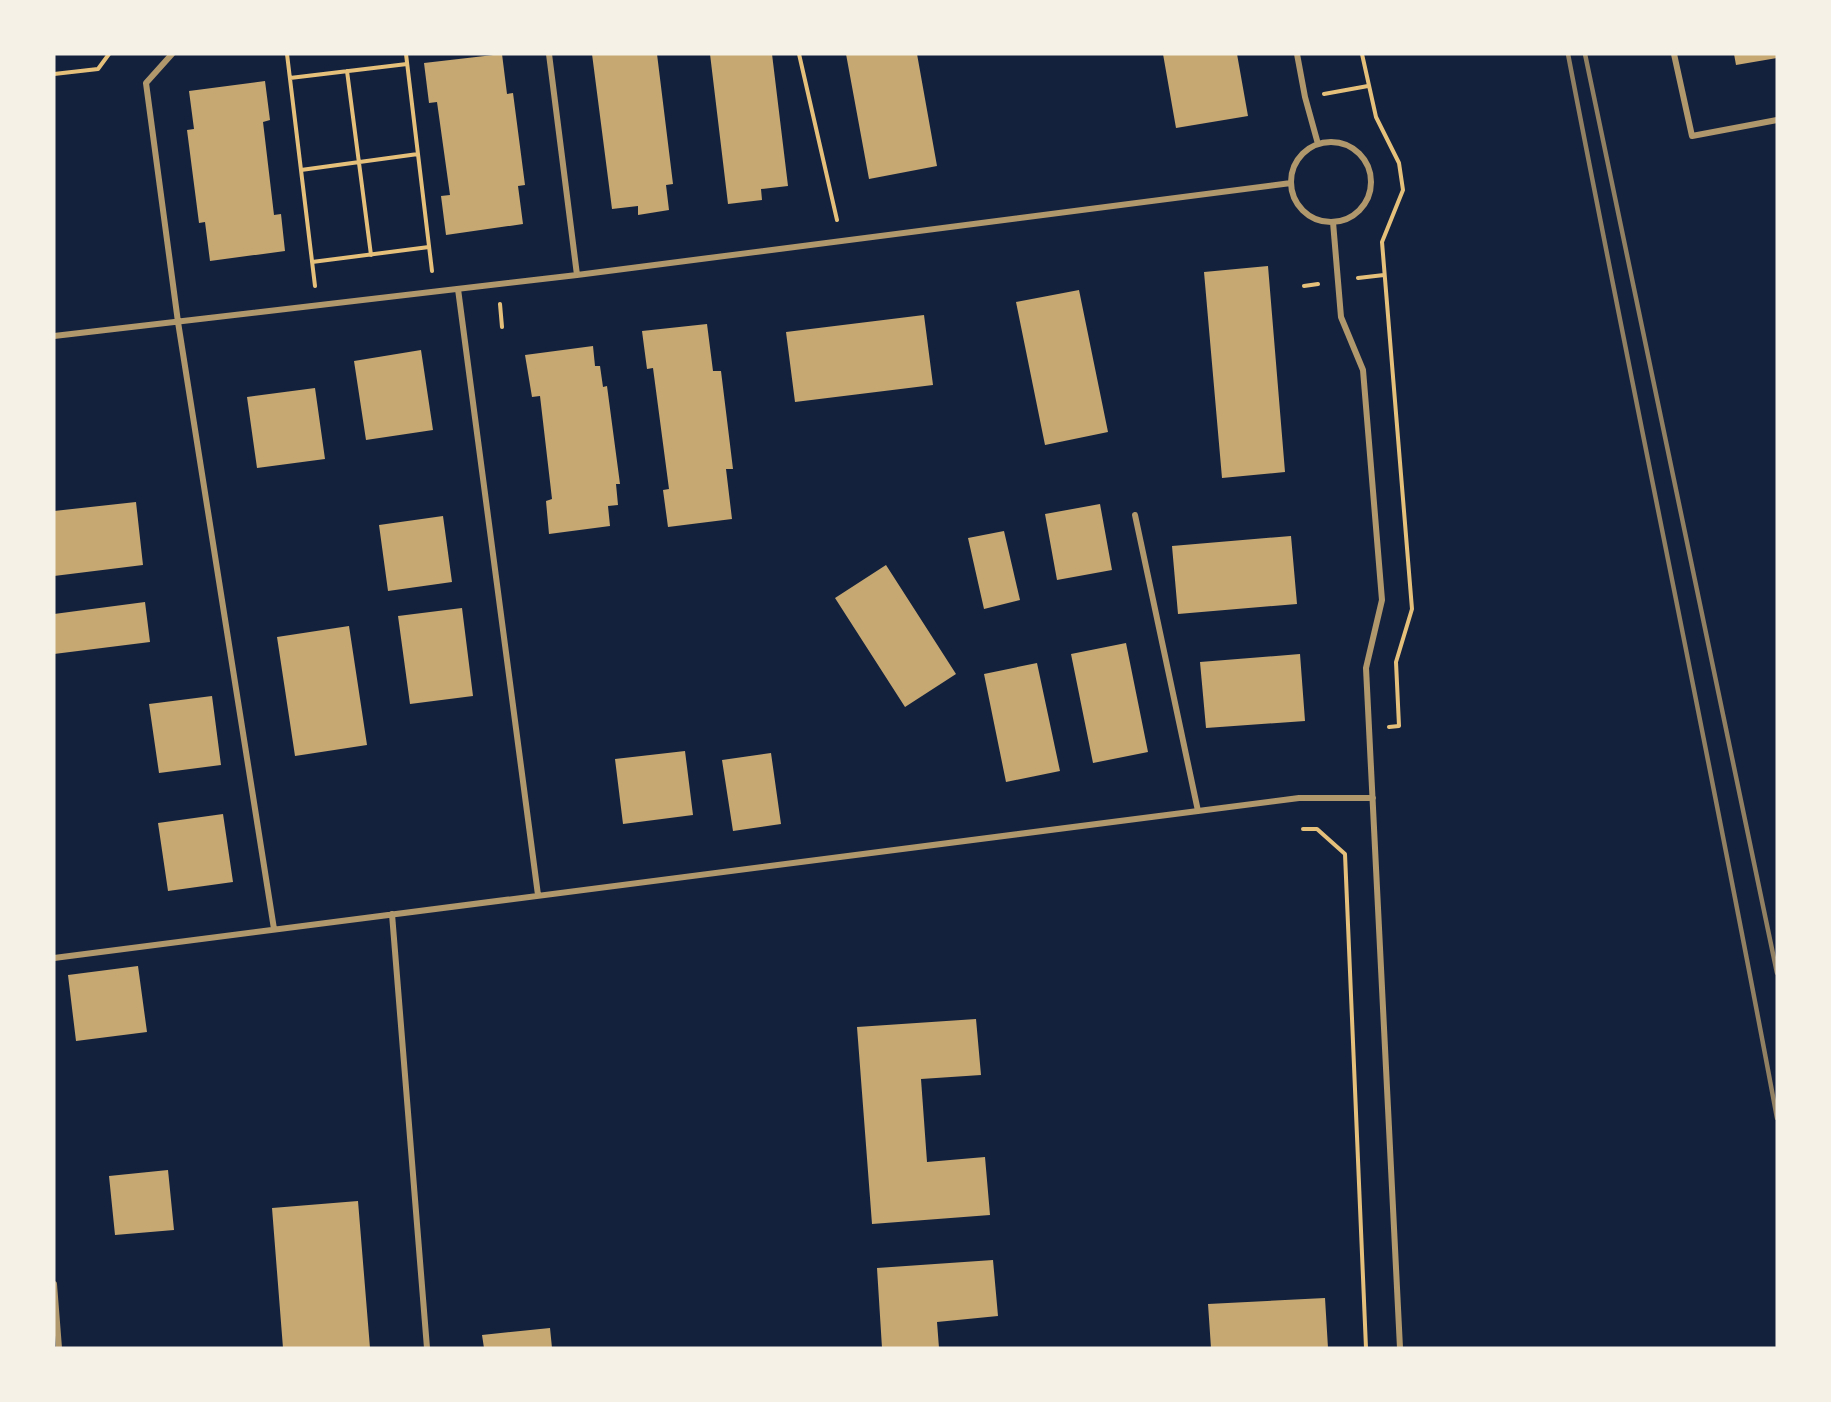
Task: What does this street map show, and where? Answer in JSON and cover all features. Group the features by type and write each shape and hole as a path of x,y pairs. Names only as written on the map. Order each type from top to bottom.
{"street":[{"path":"172,54 146,83 178,322 274,929"},
{"path":"549,54 577,275"},
{"path":"1297,54 1305,97 1318,144"},
{"path":"1674,54 1692,136 1777,120"},
{"path":"1332,142 1345,144 1366,162 1371,188 1358,212 1347,219 1333,222 1320,221 1304,212 1293,196 1291,183 1298,159 1318,144 1332,142"},
{"path":"54,336 458,290 1291,183"},
{"path":"1333,222 1341,317 1363,370 1382,600 1366,668 1400,1348"},
{"path":"458,290 538,895"},
{"path":"1135,515 1198,811"},
{"path":"54,958 1299,798 1373,798"},
{"path":"392,914 427,1348"},
{"path":"54,1284 59,1348"}],"path":[{"path":"54,74 98,69 109,54"},
{"path":"287,54 318,306"},
{"path":"406,54 435,292"},
{"path":"799,54 842,242"},
{"path":"1362,54 1376,117 1399,163 1403,190 1382,242 1412,609 1396,662 1399,726 1370,730"},
{"path":"290,78 407,64"},
{"path":"347,71 371,255"},
{"path":"301,170 418,154"},
{"path":"312,262 429,247"},
{"path":"1303,829 1317,828 1345,855 1366,1348"}],"building":[{"path":"502,54 507,94 513,93 525,185 518,186 523,224 446,235 441,196 450,195 437,102 429,103 424,63"},
{"path":"592,54 657,54 673,184 666,185 669,210 638,215 638,206 612,209"},
{"path":"710,54 772,54 788,186 761,189 762,200 728,204"},
{"path":"846,54 917,54 937,166 869,179"},
{"path":"1163,54 1237,54 1248,116 1176,128"},
{"path":"1734,54 1777,54 1777,58 1736,65"},
{"path":"265,81 270,120 263,122 274,215 281,214 285,251 210,261 205,222 199,223 187,130 194,129 189,91"},
{"path":"1268,266 1285,472 1222,478 1204,272"},
{"path":"1079,290 1108,432 1045,445 1016,302"},
{"path":"924,315 933,385 795,402 786,332"},
{"path":"707,324 713,371 721,371 733,469 726,469 732,519 668,527 663,490 669,489 653,368 647,369 642,331"},
{"path":"593,346 595,366 600,366 603,387 607,386 620,484 616,484 618,505 608,506 610,526 549,534 546,501 552,499 540,396 532,397 525,355"},
{"path":"421,350 433,430 366,440 354,361"},
{"path":"315,388 325,459 257,468 247,397"},
{"path":"136,502 143,565 54,576 54,511"},
{"path":"1100,504 1112,570 1057,580 1045,514"},
{"path":"443,516 452,582 388,591 379,525"},
{"path":"1004,531 1020,600 984,609 968,538"},
{"path":"1291,536 1297,604 1178,614 1172,546"},
{"path":"886,565 956,674 905,707 835,598"},
{"path":"145,602 150,642 54,654 54,614"},
{"path":"462,608 473,696 410,704 398,616"},
{"path":"349,626 367,745 295,756 277,637"},
{"path":"1126,643 1148,752 1093,763 1071,654"},
{"path":"1300,654 1305,721 1206,728 1200,662"},
{"path":"1037,663 1060,771 1006,782 984,674"},
{"path":"212,696 221,765 159,773 149,704"},
{"path":"685,751 693,815 623,824 615,759"},
{"path":"771,753 781,824 733,831 722,760"},
{"path":"223,814 233,882 168,891 158,823"},
{"path":"138,966 147,1032 76,1041 68,975"},
{"path":"976,1019 981,1075 921,1079 927,1162 985,1157 990,1215 872,1224 857,1027"},
{"path":"168,1170 174,1230 115,1235 109,1176"},
{"path":"358,1201 370,1348 283,1348 272,1208"},
{"path":"993,1260 998,1316 937,1322 939,1348 882,1348 877,1268"},
{"path":"1325,1298 1328,1348 1211,1348 1208,1304"},
{"path":"550,1328 552,1348 484,1348 482,1335"}],"railway":[{"path":"1568,54 1777,1118"},
{"path":"1585,54 1777,973"}]}
